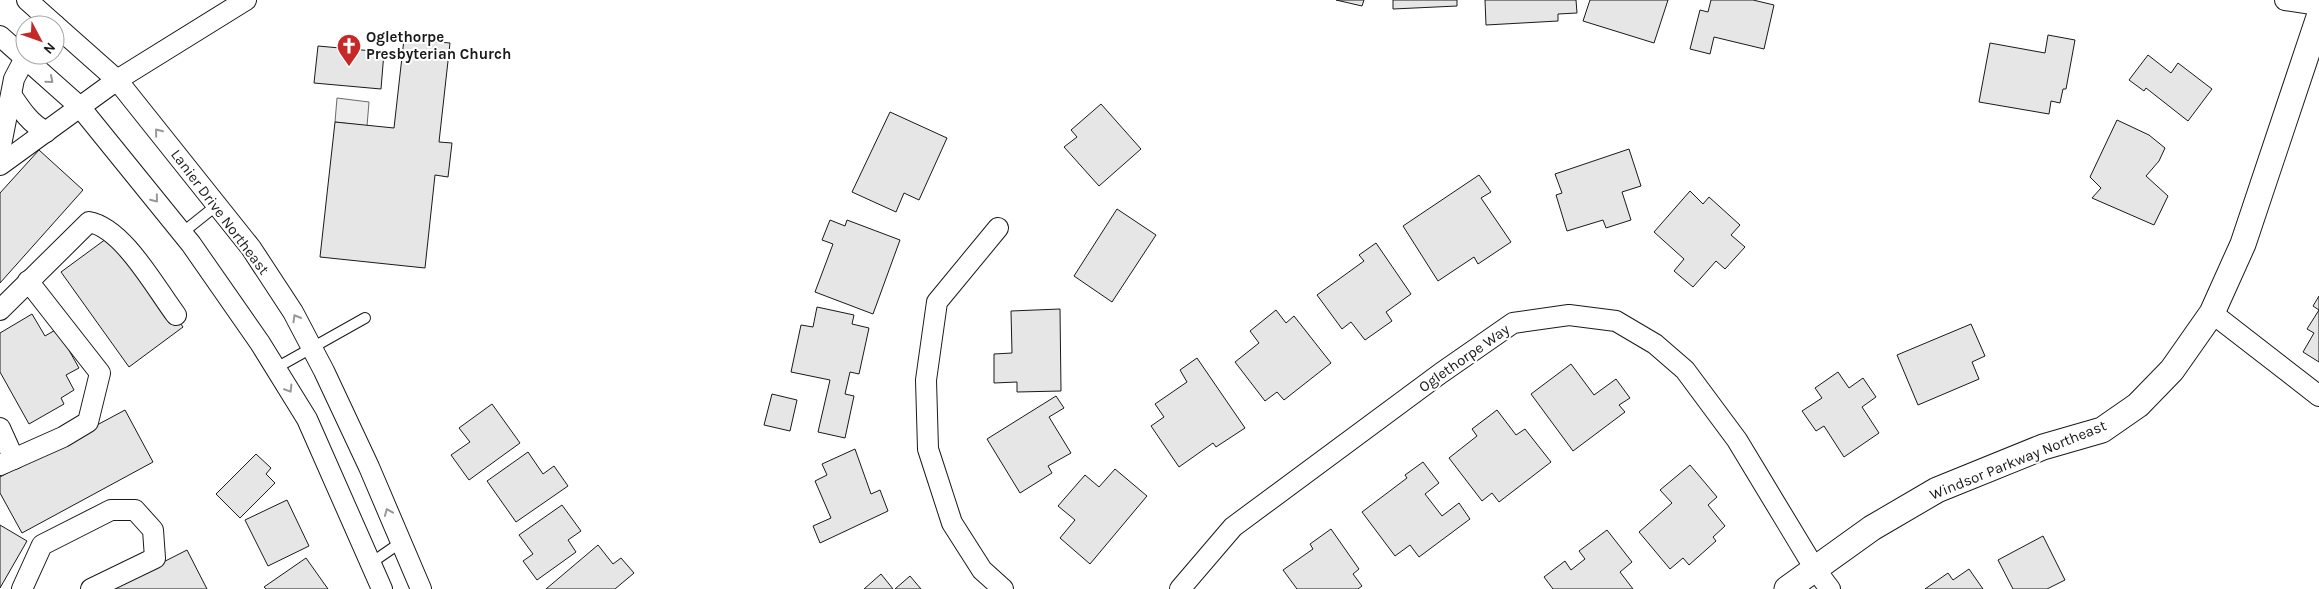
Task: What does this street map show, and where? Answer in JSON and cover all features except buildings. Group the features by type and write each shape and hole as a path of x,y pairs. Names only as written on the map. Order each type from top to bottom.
{"street":[{"name":"Lanier Drive Northeast","path":"27,0 44,15"},
{"path":"0,165 117,80 246,0"},
{"path":"2285,0 2319,5"},
{"name":"Windsor Parkway Northeast","path":"1787,589 1872,528 1937,490 2044,448 2102,430 2138,405 2172,370 2212,313 2243,244 2319,17"},
{"name":"Lanier Drive Northeast","path":"65,34 117,80 251,248 312,348 369,467 400,544 421,589"},
{"path":"0,36 15,49"},
{"path":"0,150 14,79 21,65"},
{"path":"33,65 80,107 182,233 276,368 308,419 382,589"},
{"path":"12,96 28,119 46,132"},
{"path":"0,310 89,222 98,223 120,238 176,315"},
{"path":"998,228 937,302 926,380 928,450 952,523 982,570 1003,589"},
{"path":"0,428 7,462 88,422 100,373 28,281"},
{"path":"2212,313 2319,396"},
{"name":"Oglethorpe Way","path":"1180,589 1233,527 1513,322 1569,315 1616,321 1655,344 1685,370 1737,440 1815,569 1830,589"},
{"path":"22,589 42,545 112,510 135,510 153,530 155,558 91,589"}],"lane":[{"path":"182,233 217,205"},
{"path":"276,368 365,318"},
{"path":"370,563 400,544"}],"shaded area":[{"path":"337,98 369,102 367,126 335,122"}],"place":[{"name":"Oglethorpe Presbyterian Church","path":"349,67"}]}
